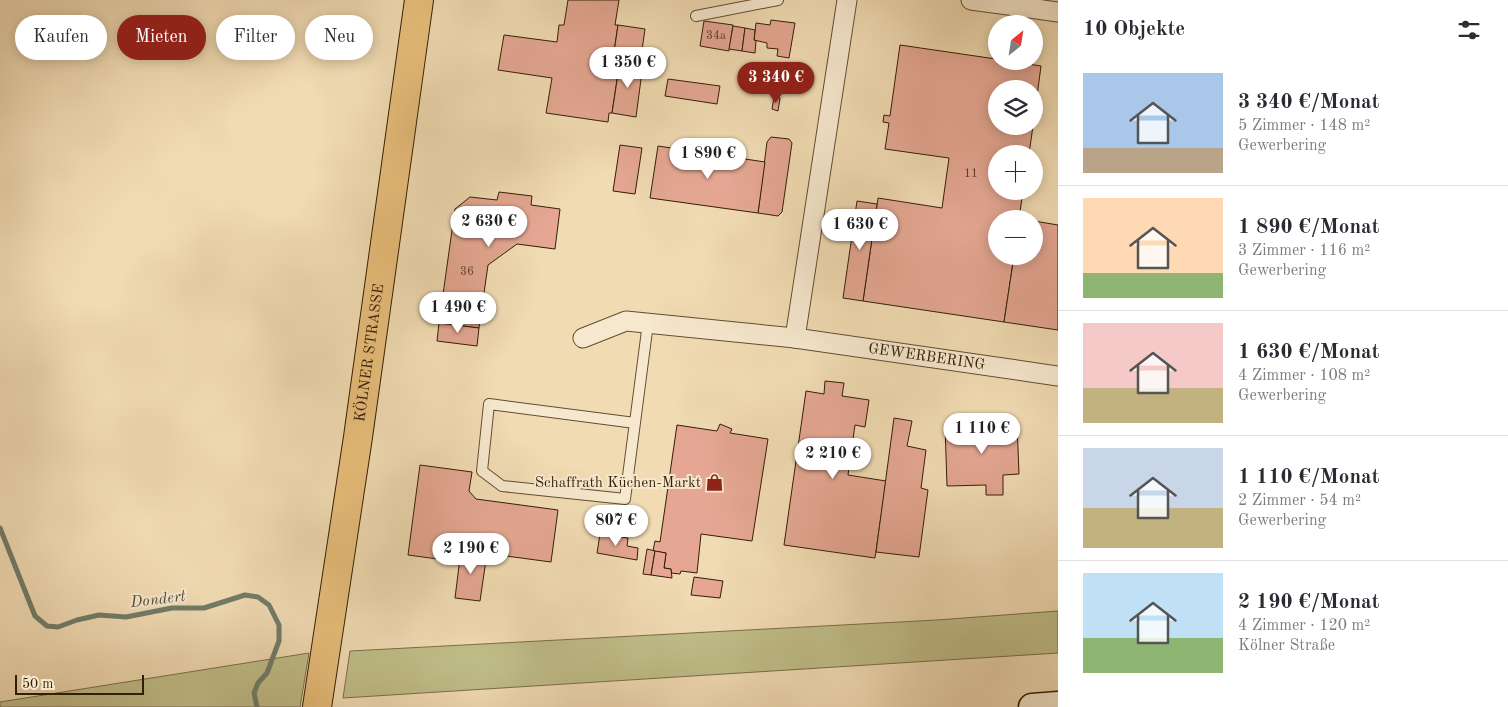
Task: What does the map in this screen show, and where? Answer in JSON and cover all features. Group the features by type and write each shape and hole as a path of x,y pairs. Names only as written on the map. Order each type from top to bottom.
{"main road":[{"name":"KÖLNER STRASSE","path":"317,707 358,437 419,0"},
{"path":"1032,707 1058,705"}],"street":[{"path":"795,338 847,0"},
{"path":"971,0 1058,12"},
{"name":"GEWERBERING","path":"583,338 626,321 795,338 1058,376"}],"lane":[{"path":"696,16 778,0"},
{"path":"635,423 489,404 482,470 502,486 626,499 648,323"}],"shaded area":[{"path":"1058,611 1058,653 343,698 350,651 937,620"},
{"path":"309,653 300,707 0,707 0,702"}],"building":[{"path":"568,0 619,0 615,25 618,25 614,52 621,53 612,113 609,113 608,122 546,113 552,78 498,70 504,35 557,42 559,25 564,25"},
{"path":"771,20 795,23 789,58 777,56 778,49 767,48 767,43 754,40 756,23 770,25"},
{"path":"704,21 733,25 729,51 700,46"},
{"path":"618,25 645,29 641,57 645,57 643,64 620,61 621,53 614,52"},
{"path":"733,26 745,28 742,51 729,49"},
{"path":"745,28 755,30 755,53 742,51"},
{"path":"900,45 988,58 988,70 1040,70 1039,80 988,80 988,135 1032,135 1030,145 988,145 988,200 1022,200 1020,210 988,210 988,265 1013,265 1004,322 863,301 878,198 942,208 949,158 885,149 889,123 883,122 884,115 890,116"},
{"path":"620,61 643,64 636,117 612,113"},
{"path":"668,79 720,86 717,104 665,96"},
{"path":"774,97 780,98 778,111 772,109"},
{"path":"771,137 789,139 792,143 782,212 778,216 758,213 767,142"},
{"path":"620,145 642,148 635,194 613,191"},
{"path":"658,146 765,162 758,213 650,198"},
{"path":"499,192 532,196 531,205 560,209 555,249 517,244 488,265 479,328 439,323 455,209 470,197 497,200"},
{"path":"857,201 877,204 863,301 843,298"},
{"path":"1043,222 1058,225 1058,330 1004,322 1013,265 1043,265"},
{"path":"439,323 479,328 477,346 437,341"},
{"path":"825,381 844,383 842,396 869,400 865,427 855,425 848,475 886,481 875,558 784,545 806,391 824,394"},
{"path":"894,418 912,421 907,446 926,450 921,488 928,490 919,557 876,552"},
{"path":"1017,423 1019,474 1003,475 1003,495 986,495 986,485 947,486 945,425"},
{"name":"Schaffrath Küchen-Markt","path":"720,424 732,429 730,433 768,439 752,541 701,534 697,573 681,571 680,574 671,573 671,569 664,568 666,553 653,551 655,541 660,542 677,425 717,431"},
{"path":"420,465 472,472 469,491 476,499 558,510 551,562 461,550 460,562 408,555"},
{"path":"600,534 628,538 627,546 638,548 637,560 597,553"},
{"path":"647,549 655,551 651,575 643,574"},
{"path":"461,550 487,553 480,601 455,598"},
{"path":"655,551 666,553 664,568 671,569 672,578 651,575"},
{"path":"694,577 723,581 720,598 691,595"}],"waterway":[{"name":"Dondert","path":"0,528 35,616 47,626 58,627 99,615 126,617 172,608 204,608 245,595 258,597 269,605 279,625 279,641 267,673 258,683 254,693 257,707"}],"place":[{"name":"Schaffrath Küchen-Markt","path":"715,483"}]}
